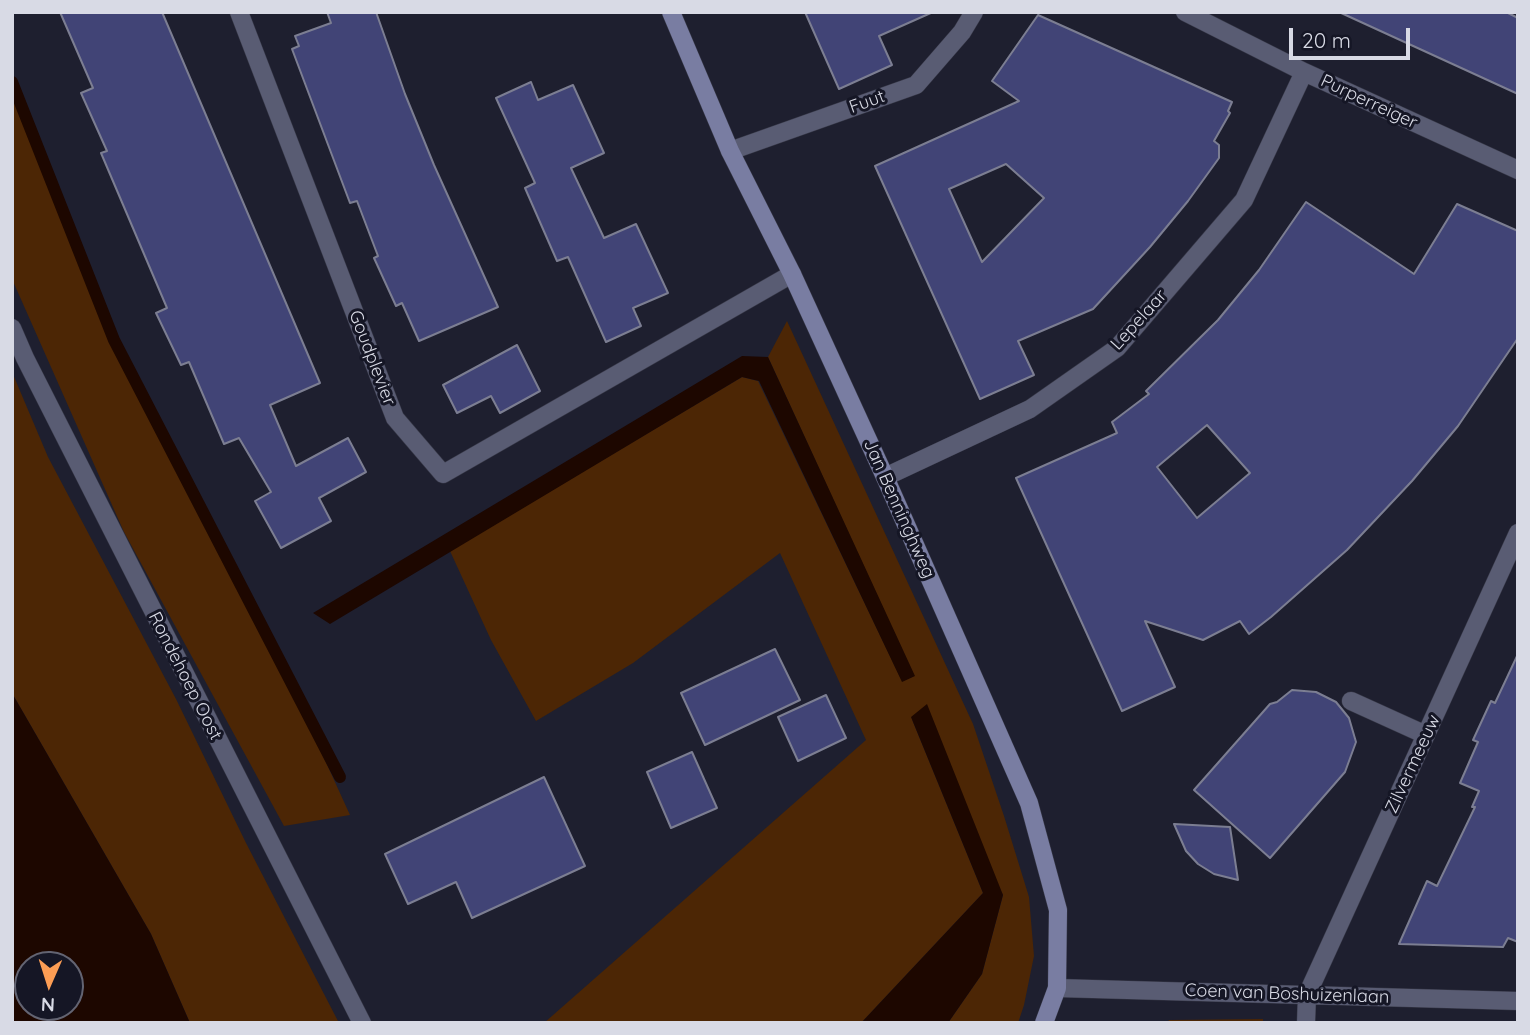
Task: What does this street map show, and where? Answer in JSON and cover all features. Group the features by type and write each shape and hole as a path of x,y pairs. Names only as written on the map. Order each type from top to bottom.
{"street":[{"name":"Goudplevier","path":"239,12 396,418 443,474 792,274"},
{"name":"Jan Benninghweg","path":"671,12 730,151 792,274 1029,803 1058,910 1057,988 1044,1023"},
{"name":"Fuut","path":"730,151 916,85 962,32 974,12"},
{"name":"Purperreiger","path":"1185,12 1304,72 1518,170"},
{"name":"Lepelaar","path":"885,477 1030,409 1117,348 1244,200 1304,72"},
{"name":"Rondehoep Oost","path":"12,328 140,588 362,1023"},
{"name":"Zilvermeeuw","path":"1307,995 1518,533"},
{"path":"1351,701 1426,734"},
{"name":"Coen van Boshuizenlaan","path":"1057,988 1518,1001"},
{"path":"1306,1023 1307,995"}],"shaded area":[{"path":"12,93 114,341 272,644 350,815 284,826 124,532 12,279"},
{"path":"787,321 973,724 1004,816 1029,897 1034,956 1018,1023 948,1023 982,974 1003,895 911,717 983,893 861,1023 544,1023 866,740 780,553 633,663 536,721 491,640 450,551 742,377 758,381 902,681 914,676 768,357"},
{"path":"742,356 768,357 915,676 902,682 759,381 742,377 330,624 313,613"},
{"path":"12,372 48,457 176,699 246,843 339,1023 190,1023 151,934 12,693"},
{"path":"12,693 151,934 190,1023 12,1023"},
{"path":"927,704 1003,895 982,974 948,1023 861,1023 983,893 911,717"},
{"path":"1263,1019 1263,1023 1167,1023 1169,1020"}],"building":[{"path":"60,12 162,12 320,383 270,405 296,466 348,438 366,472 319,498 331,521 281,548 255,501 271,492 239,438 224,444 189,362 181,365 156,313 167,308 101,153 107,151 81,93 93,88"},
{"path":"327,12 376,12 434,165 498,307 419,341 402,303 396,306 374,258 378,256 357,201 350,203 292,49 299,46 295,36 331,23"},
{"path":"805,12 933,12 879,36 892,65 839,89"},
{"path":"1339,12 1506,12 1518,18 1518,94"},
{"path":"1038,15 1232,102 1228,111 1230,113 1214,141 1219,145 1219,158 1150,247 1093,309 1018,341 1034,375 980,399 875,166 1019,101 992,81","holes":["1006,164 1044,198 982,262 949,189"]},
{"path":"531,82 538,100 573,85 604,153 571,168 604,238 636,224 668,293 633,308 641,326 606,342 568,257 557,261 525,188 535,183 496,98"},
{"path":"1306,202 1414,274 1457,204 1518,231 1518,338 1458,426 1412,481 1347,550 1249,634 1240,621 1203,640 1145,621 1175,687 1122,711 1016,478 1117,433 1112,422 1149,394 1146,391 1218,320 1259,270","holes":["1207,425 1250,473 1197,518 1157,467"]},
{"path":"517,345 540,391 500,413 491,396 457,413 443,385"},
{"path":"775,649 800,700 705,745 681,693"},
{"path":"1518,654 1518,942 1508,938 1503,947 1399,944 1427,881 1437,886 1475,807 1472,807 1479,791 1460,783 1478,742 1473,740 1491,701 1495,703"},
{"path":"1292,690 1316,692 1336,702 1349,718 1356,742 1345,772 1270,858 1194,790 1270,704"},
{"path":"826,695 846,738 798,761 778,717"},
{"path":"692,752 717,808 671,828 647,772"},
{"path":"544,777 585,866 472,918 456,882 408,904 385,854"},
{"path":"1174,824 1230,827 1238,880 1214,874 1198,864 1186,851"}],"waterway":[{"path":"12,82 114,340 340,777"}]}
